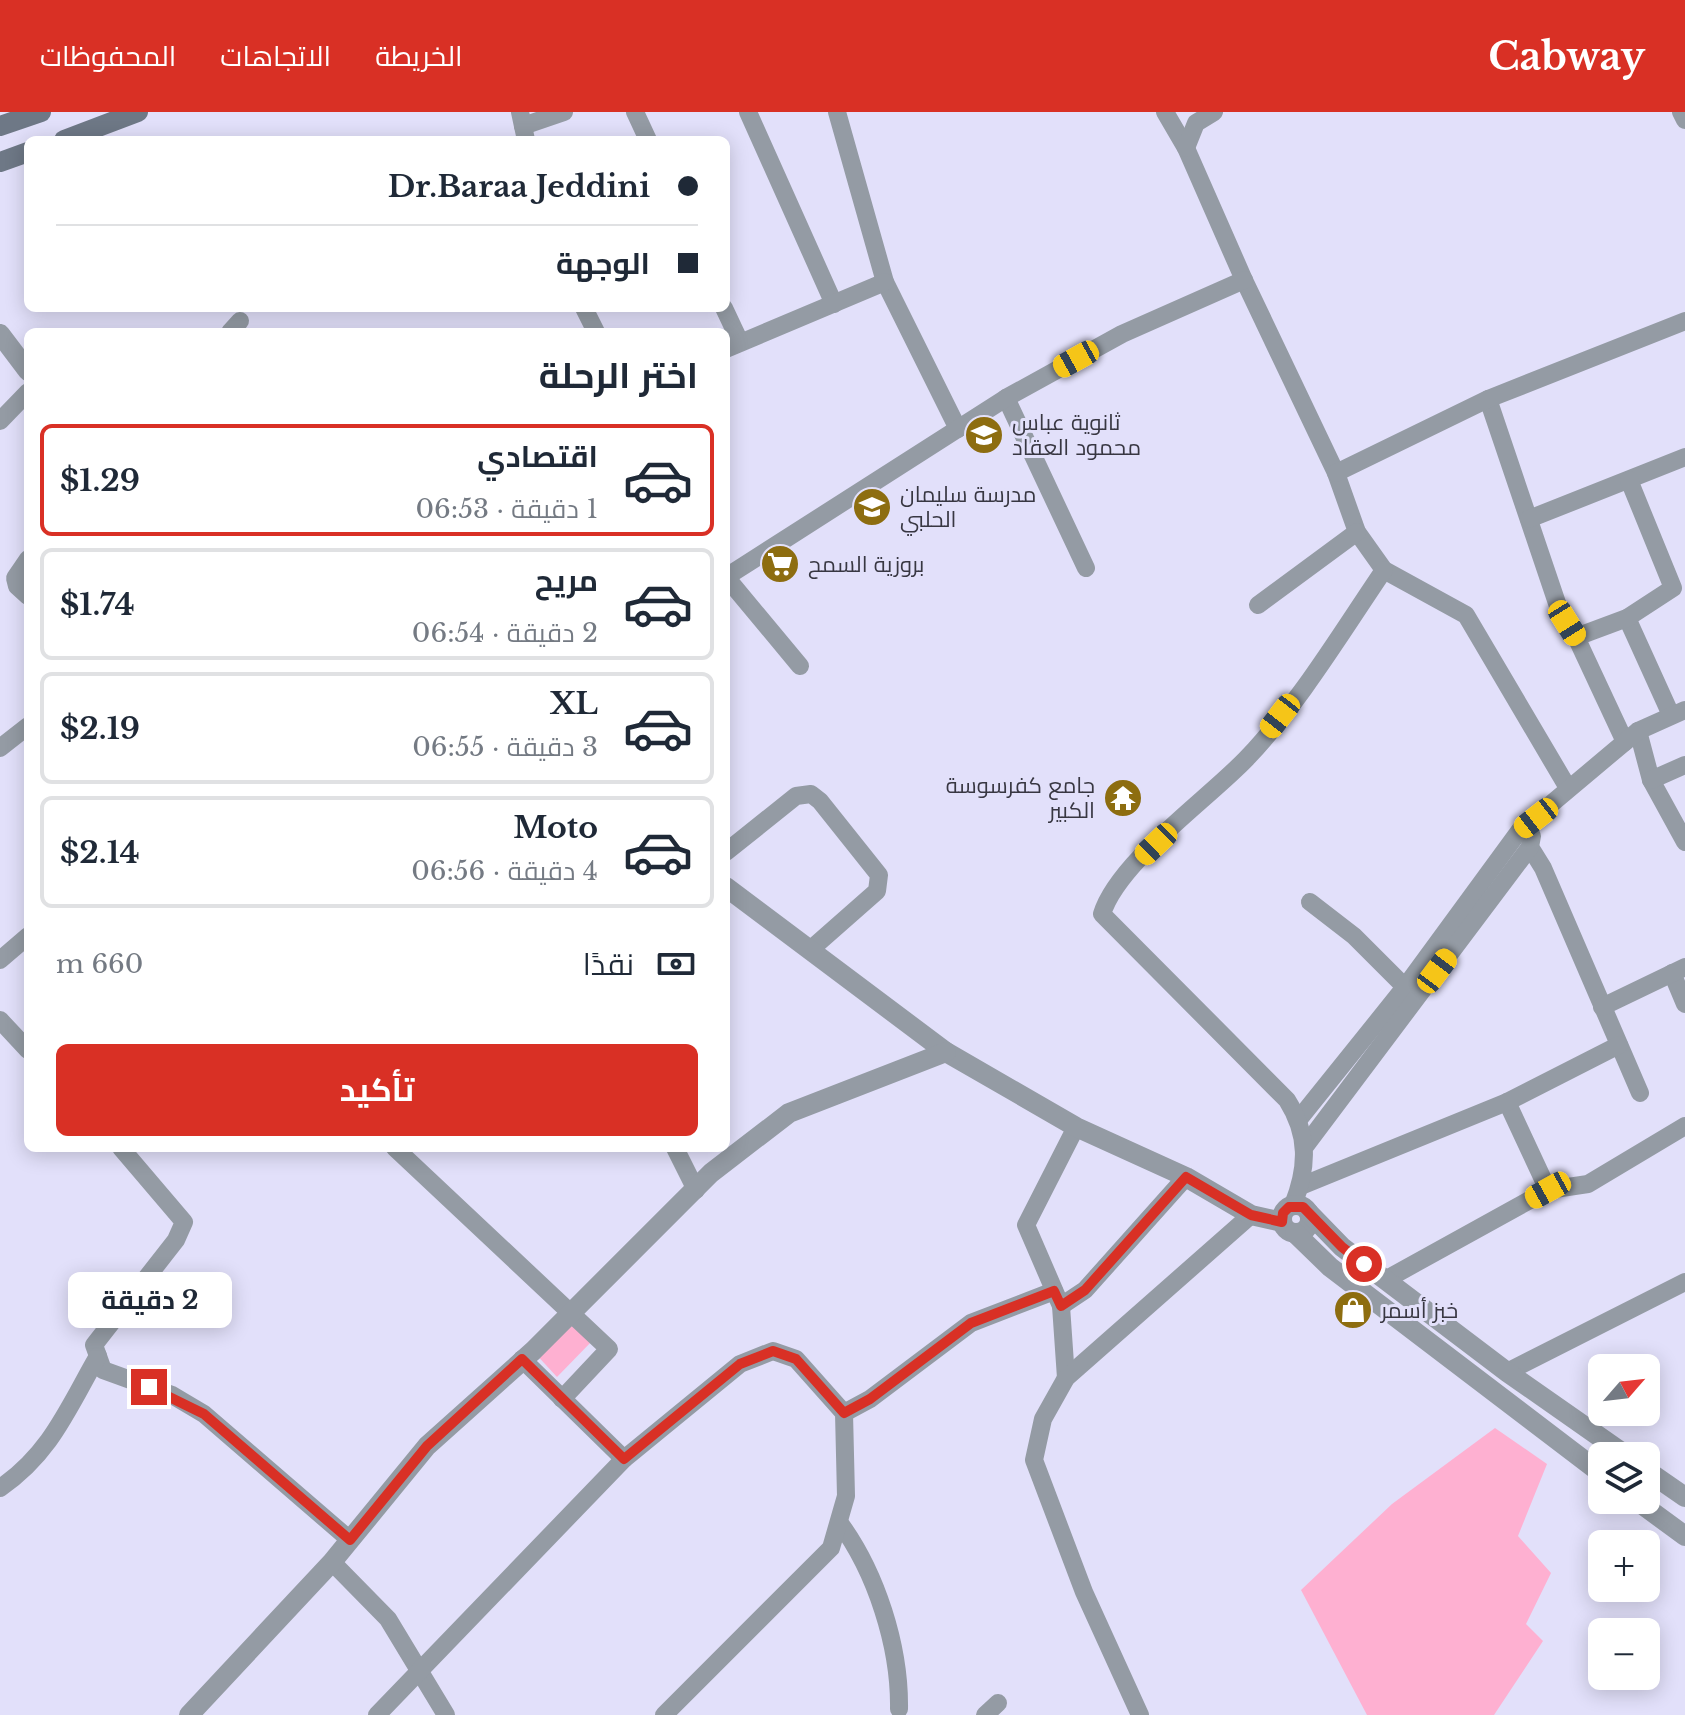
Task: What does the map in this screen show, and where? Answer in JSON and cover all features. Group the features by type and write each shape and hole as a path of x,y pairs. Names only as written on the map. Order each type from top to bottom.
{"main road":[{"path":"0,126 41,112"},
{"path":"75,136 138,112"},
{"path":"0,162 24,153"}],"street":[{"path":"523,126 564,112"},
{"path":"635,112 646,136"},
{"path":"748,112 834,304"},
{"path":"837,112 885,282 958,429"},
{"path":"1165,112 1186,148 1244,280 1336,473 1357,532 1384,570 1466,615 1568,788"},
{"path":"1186,148 1196,123 1214,112"},
{"path":"1681,112 1685,120"},
{"path":"730,574 1006,398 1122,334 1244,280"},
{"path":"733,346 885,282"},
{"path":"1336,473 1488,399 1685,321"},
{"path":"0,334 24,366"},
{"path":"0,421 24,396"},
{"path":"1006,398 1086,568"},
{"path":"1488,399 1559,609 1632,736 1651,780 1685,842"},
{"path":"1529,519 1685,457"},
{"path":"1576,637 1627,618 1673,588 1629,480"},
{"path":"1258,605 1357,532"},
{"path":"24,565 15,578 17,586 24,592"},
{"path":"1384,570 1312,675 1248,756 1133,866 1105,904 1102,914 1287,1100 1299,1119 1306,1145 1296,1212 1330,1267 1588,1463"},
{"path":"730,582 800,666"},
{"path":"1299,1119 1405,987 1520,830 1632,736 1678,713 1627,618"},
{"path":"3,741 24,728"},
{"path":"1651,780 1685,765"},
{"path":"730,849 796,796 811,794 879,875 881,883 877,891 810,950"},
{"path":"1306,1145 1530,847 1536,818"},
{"path":"1530,847 1543,868 1640,1093"},
{"path":"730,890 946,1052 1076,1127 1186,1177 1251,1215 1296,1212 1619,1045"},
{"path":"1310,902 1354,936 1405,987"},
{"path":"0,960 24,939"},
{"path":"1602,1007 1678,970 1685,1004"},
{"path":"0,1020 24,1046"},
{"path":"189,1715 332,1562 427,1446 573,1313 711,1173 789,1113 946,1052"},
{"path":"1507,1102 1548,1190"},
{"path":"1385,1280 1548,1190 1588,1184 1685,1126"},
{"path":"1066,1378 1057,1298 1026,1225 1076,1127"},
{"path":"124,1152 184,1222 176,1240 94,1345 103,1370 172,1395 204,1414 350,1540"},
{"path":"399,1152 609,1349 562,1399"},
{"path":"677,1152 696,1190"},
{"path":"844,1413 870,1399 971,1323 1085,1290 1186,1177"},
{"path":"1296,1212 1507,1372 1607,1442"},
{"path":"1140,1715 1084,1592 1034,1460 1043,1419 1066,1378 1251,1215"},
{"path":"1507,1372 1685,1282"},
{"path":"377,1715 624,1459 740,1364 773,1351 796,1359 844,1413 846,1496 839,1522 831,1548 664,1715"},
{"path":"0,1488 26,1470 47,1447 98,1356"},
{"path":"522,1359 624,1459"},
{"path":"1660,1480 1685,1497"},
{"path":"1655,1514 1685,1536"},
{"path":"839,1522 863,1555 872,1583 899,1676 899,1709"},
{"path":"332,1562 388,1619 446,1715"}],"shaded area":[{"path":"567,1318 593,1340 557,1377 533,1351"},
{"path":"1495,1428 1547,1464 1518,1536 1551,1573 1526,1624 1543,1641 1494,1715 1367,1715 1301,1590 1392,1504"}],"place":[{"name":"ثانوية عباس محمود العقاد","path":"984,435"},
{"name":"مدرسة سليمان الحلبي","path":"872,507"},
{"name":"بروزية السمح","path":"780,564"},
{"name":"جامع كفرسوسة الكبير","path":"1123,798"},
{"name":"خبز أسمر","path":"1353,1310"}],"route":[{"path":"149,1387 172,1395 204,1414 350,1540 427,1446 522,1359 624,1459 740,1364 773,1351 796,1359 844,1413 870,1399 971,1323 1054,1291 1061,1306 1085,1290 1186,1177 1251,1215 1282,1222 1283,1213 1289,1207 1303,1207 1342,1247 1364,1264"}]}
